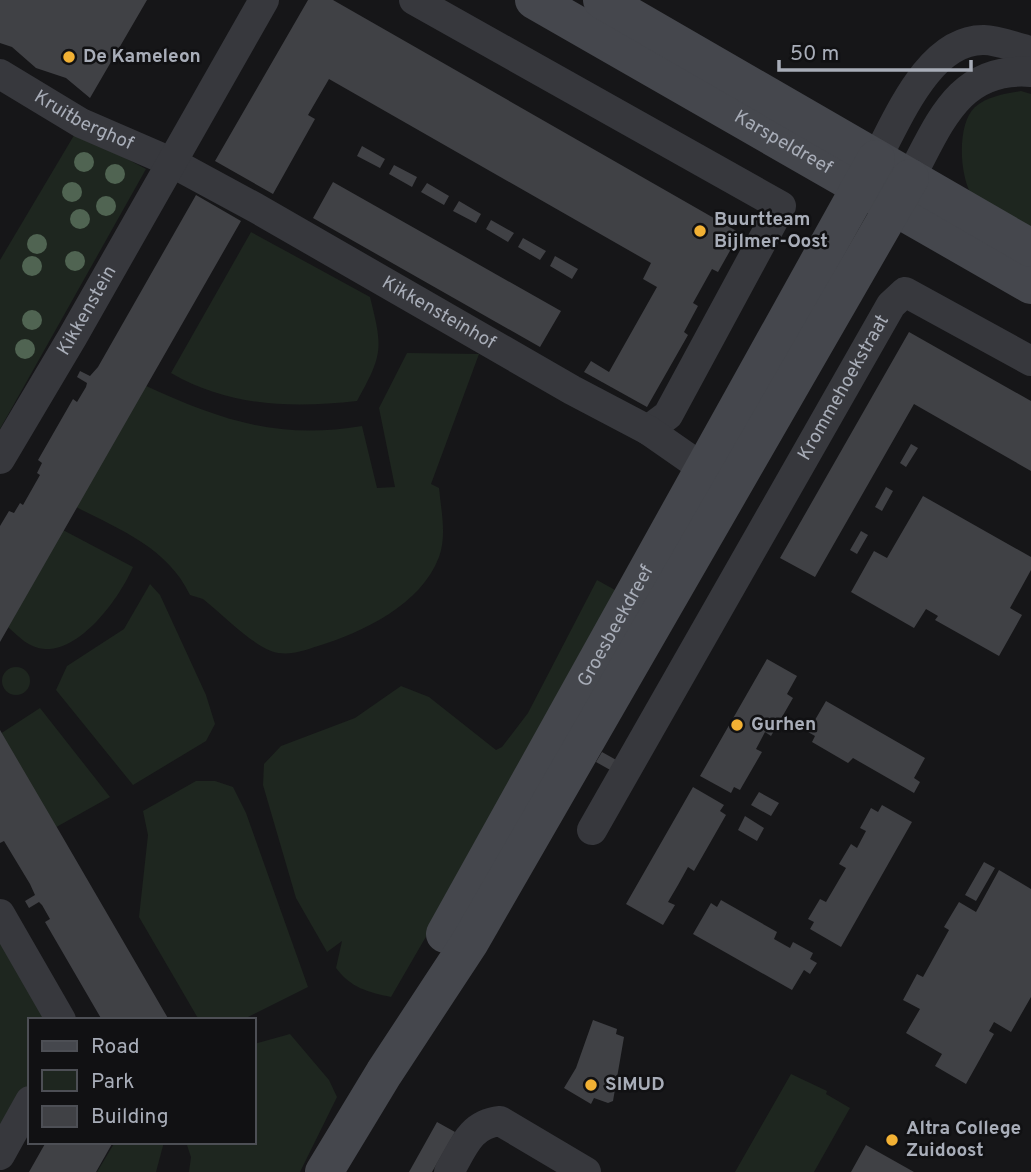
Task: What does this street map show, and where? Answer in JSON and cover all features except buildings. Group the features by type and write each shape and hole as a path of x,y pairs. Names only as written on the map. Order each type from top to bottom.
{"street":[{"name":"Kikkenstein","path":"0,459 264,0"},
{"path":"414,0 781,206 668,415 648,430"},
{"name":"Karspeldreef","path":"534,0 902,192 1031,248"},
{"name":"Karspeldreef","path":"602,0 868,173"},
{"path":"868,173 918,82 938,59 961,46 984,40 1031,51"},
{"path":"902,192 947,111 962,92 982,79 1007,70 1031,72"},
{"name":"Kruitberghof","path":"0,74 81,123 171,162"},
{"name":"Kikkensteinhof","path":"171,162 572,390 648,430 704,469"},
{"name":"Groesbeekdreef","path":"384,1073 448,928 868,173"},
{"name":"Karspeldreef","path":"902,192 1031,285"},
{"name":"Groesbeekdreef","path":"324,1172 384,1073 470,942 902,192"},
{"name":"Krommehoekstraat","path":"592,830 891,305 905,292 1031,361"},
{"path":"676,588 715,611"},
{"path":"0,914 60,1018"},
{"path":"0,1155 28,1105"},
{"path":"449,1172 472,1131 485,1122 500,1121 586,1172"}],"green space":[{"path":"1021,91 1031,94 1031,235 997,217 972,197 962,156 964,128 975,107 991,98"},
{"path":"76,132 146,169 0,429 0,260"},
{"path":"251,232 370,297 377,329 378,351 372,372 357,401 285,404 239,399 216,393 171,373"},
{"path":"407,353 479,354 431,484 439,488 442,514 443,540 439,557 419,589 405,603 353,633 295,653 271,651 245,635 203,599 190,595 181,579 156,552 125,532 76,507 144,385 198,408 250,424 303,430 362,426 377,488 395,487 379,408"},
{"path":"63,530 133,567 109,607 86,632 59,647 34,647 8,627"},
{"path":"597,580 624,595 391,997 354,985 336,968 342,941 327,952 296,898 263,785 264,764 281,746 355,718 401,686 429,697 496,750 502,747 528,713"},
{"path":"150,584 160,595 206,695 215,724 206,741 133,785 56,690 67,666 124,629"},
{"path":"16,667 26,671 30,681 26,691 16,695 6,691 2,681 6,671"},
{"path":"40,708 110,797 51,830 0,734"},
{"path":"196,781 215,781 233,787 246,813 308,987 246,1018 198,1018 139,917 148,835 143,811"},
{"path":"0,932 50,1018 28,1018 28,1084 0,1133"},
{"path":"290,1034 329,1080 337,1097 300,1172 189,1172 191,1157 187,1144 256,1144 256,1043"},
{"path":"791,1074 827,1091 826,1094 850,1108 814,1172 735,1172"},
{"path":"114,1144 163,1144 156,1172 97,1172"}],"place":[{"name":"De Kameleon","path":"69,57"},
{"name":"Buurtteam Bijlmer-Oost","path":"700,231"},
{"name":"Gurhen","path":"737,725"},
{"name":"SIMUD","path":"591,1085"},
{"name":"Altra College Zuidoost","path":"892,1140"}]}
